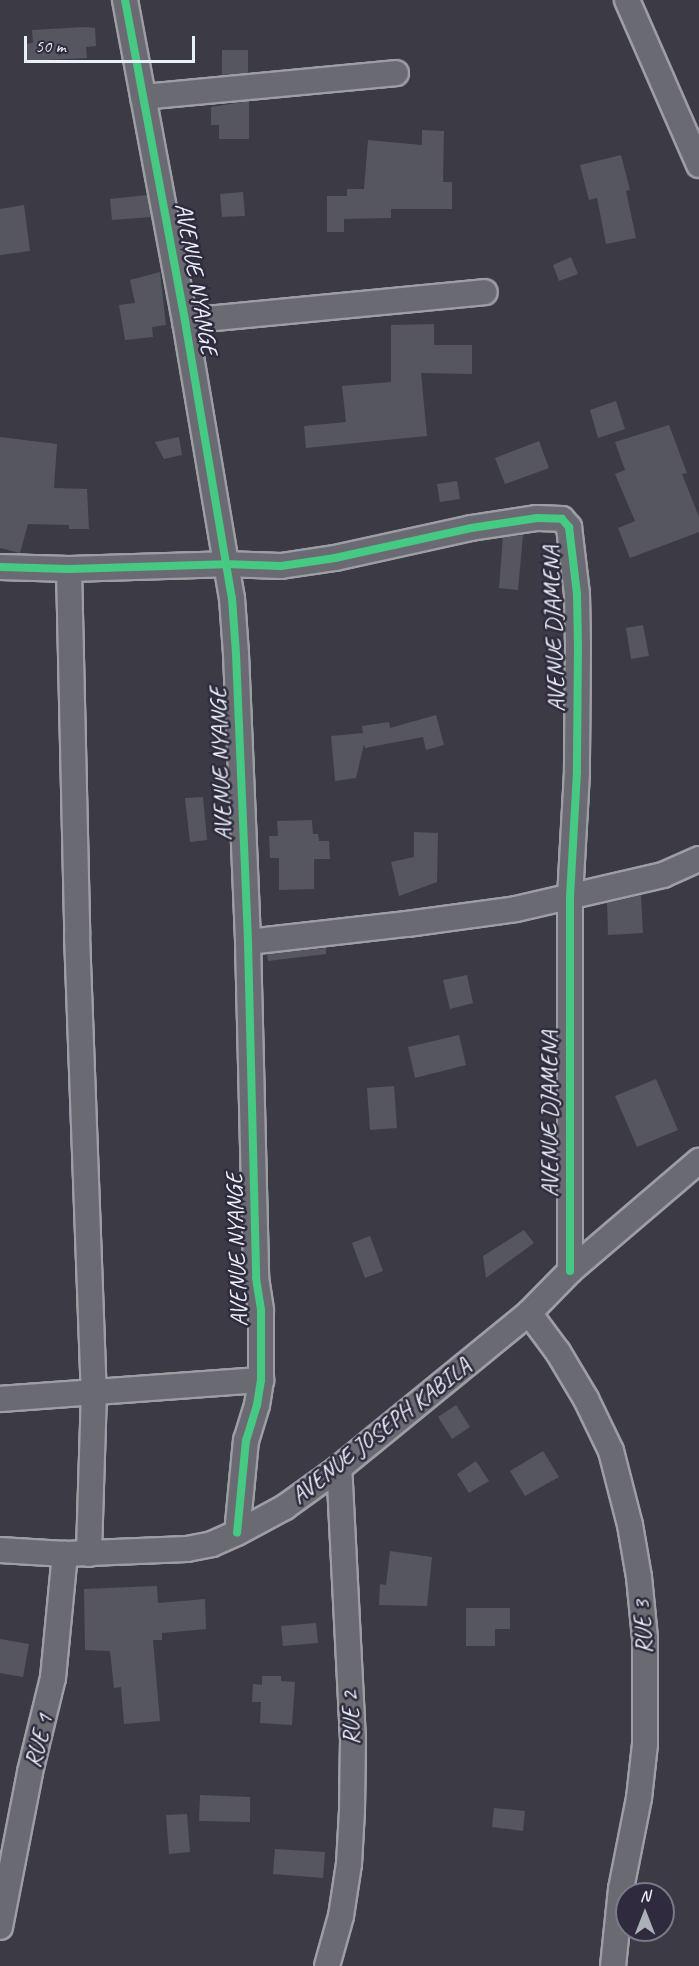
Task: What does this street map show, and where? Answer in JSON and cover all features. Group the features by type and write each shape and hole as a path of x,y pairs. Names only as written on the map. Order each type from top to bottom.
{"street":[{"name":"AVENUE NYANGE","path":"125,0 185,321 224,564 232,598 248,942 261,1380 257,1405 246,1440 237,1533"},
{"path":"627,0 699,165"},
{"path":"143,97 396,72"},
{"path":"185,321 485,292"},
{"name":"AVENUE DJAMENA","path":"0,567 69,569 224,564 281,566 335,558 471,528 537,518 562,519 569,527 573,545 578,646 577,772 570,898 570,1271"},
{"path":"69,569 78,946 94,1392 89,1554"},
{"path":"248,942 407,924 570,898 663,875 699,859"},
{"name":"AVENUE JOSEPH KABILA","path":"0,1550 89,1554 187,1549 212,1544 285,1507 339,1468 528,1313 570,1271 699,1161"},
{"name":"RUE 3","path":"528,1313 558,1352 586,1399 611,1451 630,1525 639,1577 645,1649 645,1744 639,1798 621,1889 613,1966"},
{"path":"0,1399 261,1380"},
{"name":"RUE 2","path":"327,1966 341,1916 352,1811 353,1740 339,1468"},
{"name":"RUE 1","path":"0,1927 30,1772 51,1687 57,1649 65,1554"}],"building":[{"path":"95,28 96,46 86,47 87,58 25,61 24,44 33,43 32,30"},
{"path":"222,50 248,50 248,73 222,75"},
{"path":"249,101 249,139 219,139 219,125 211,125 211,107"},
{"path":"422,130 444,131 443,182 452,182 452,209 391,209 391,218 344,219 344,232 327,232 327,196 347,196 347,189 364,189 368,140 422,145"},
{"path":"621,155 630,190 626,191 636,238 606,244 597,198 589,200 580,165"},
{"path":"243,192 245,216 222,217 220,194"},
{"path":"147,195 151,217 112,220 110,199"},
{"path":"24,205 30,251 0,255 0,209"},
{"path":"571,257 578,274 559,281 553,265"},
{"path":"160,272 166,325 152,327 153,337 125,340 119,305 135,303 130,280"},
{"path":"434,324 434,345 472,345 472,374 421,373 427,436 306,448 304,426 346,422 342,386 391,382 391,325"},
{"path":"616,401 625,429 598,438 590,410"},
{"path":"669,425 687,473 682,474 699,517 699,532 630,558 618,528 635,521 615,474 625,470 615,442"},
{"path":"0,437 57,444 54,488 87,489 89,529 69,529 69,525 28,524 20,553 0,548"},
{"path":"179,437 182,455 164,459 155,442"},
{"path":"539,441 549,468 505,484 495,458"},
{"path":"457,481 460,499 440,502 437,484"},
{"path":"523,535 518,590 499,588 503,537"},
{"path":"643,625 649,656 631,659 626,628"},
{"path":"436,715 444,745 426,750 423,737 365,748 364,744 356,778 335,781 331,736 363,733 362,726 389,722 390,728"},
{"path":"203,797 207,840 190,842 185,798"},
{"path":"312,820 313,834 318,834 319,841 329,841 330,859 314,859 314,889 279,890 279,858 270,858 269,836 278,836 277,821"},
{"path":"414,832 438,833 437,882 399,896 391,862 414,857"},
{"path":"641,895 643,933 608,935 607,903"},
{"path":"326,948 326,954 268,961 267,954"},
{"path":"467,975 473,1003 450,1009 443,980"},
{"path":"459,1035 466,1065 415,1078 408,1047"},
{"path":"656,1079 678,1130 637,1147 615,1096"},
{"path":"394,1086 397,1128 370,1130 367,1088"},
{"path":"524,1230 534,1243 486,1278 483,1256"},
{"path":"370,1236 383,1271 365,1278 352,1243"},
{"path":"456,1405 470,1427 452,1439 438,1417"},
{"path":"543,1451 559,1477 525,1496 510,1471"},
{"path":"476,1461 489,1481 469,1493 457,1474"},
{"path":"390,1551 432,1557 427,1606 379,1605 380,1584 386,1585"},
{"path":"157,1586 158,1603 205,1599 206,1629 162,1633 162,1640 153,1640 160,1721 124,1724 121,1687 114,1688 110,1651 85,1650 84,1589"},
{"path":"466,1608 510,1608 510,1629 495,1629 495,1646 466,1646"},
{"path":"316,1623 318,1643 283,1646 281,1626"},
{"path":"0,1639 29,1644 23,1677 0,1673"},
{"path":"262,1676 281,1676 281,1681 295,1682 292,1725 260,1723 261,1702 252,1702 253,1684 262,1685"},
{"path":"200,1795 250,1797 250,1822 199,1821"},
{"path":"494,1808 525,1811 523,1831 492,1827"},
{"path":"187,1814 190,1852 169,1854 166,1815"},
{"path":"275,1849 325,1852 323,1878 273,1874"}],"cycle path":[{"path":"125,0 185,321 232,598 248,942 256,1278 261,1311 261,1380 257,1405 246,1440 237,1533"},
{"path":"0,567 69,569 224,564 281,566 335,558 471,528 537,518 562,519 569,527 577,594 578,646 577,772 570,898 570,1271"}]}
